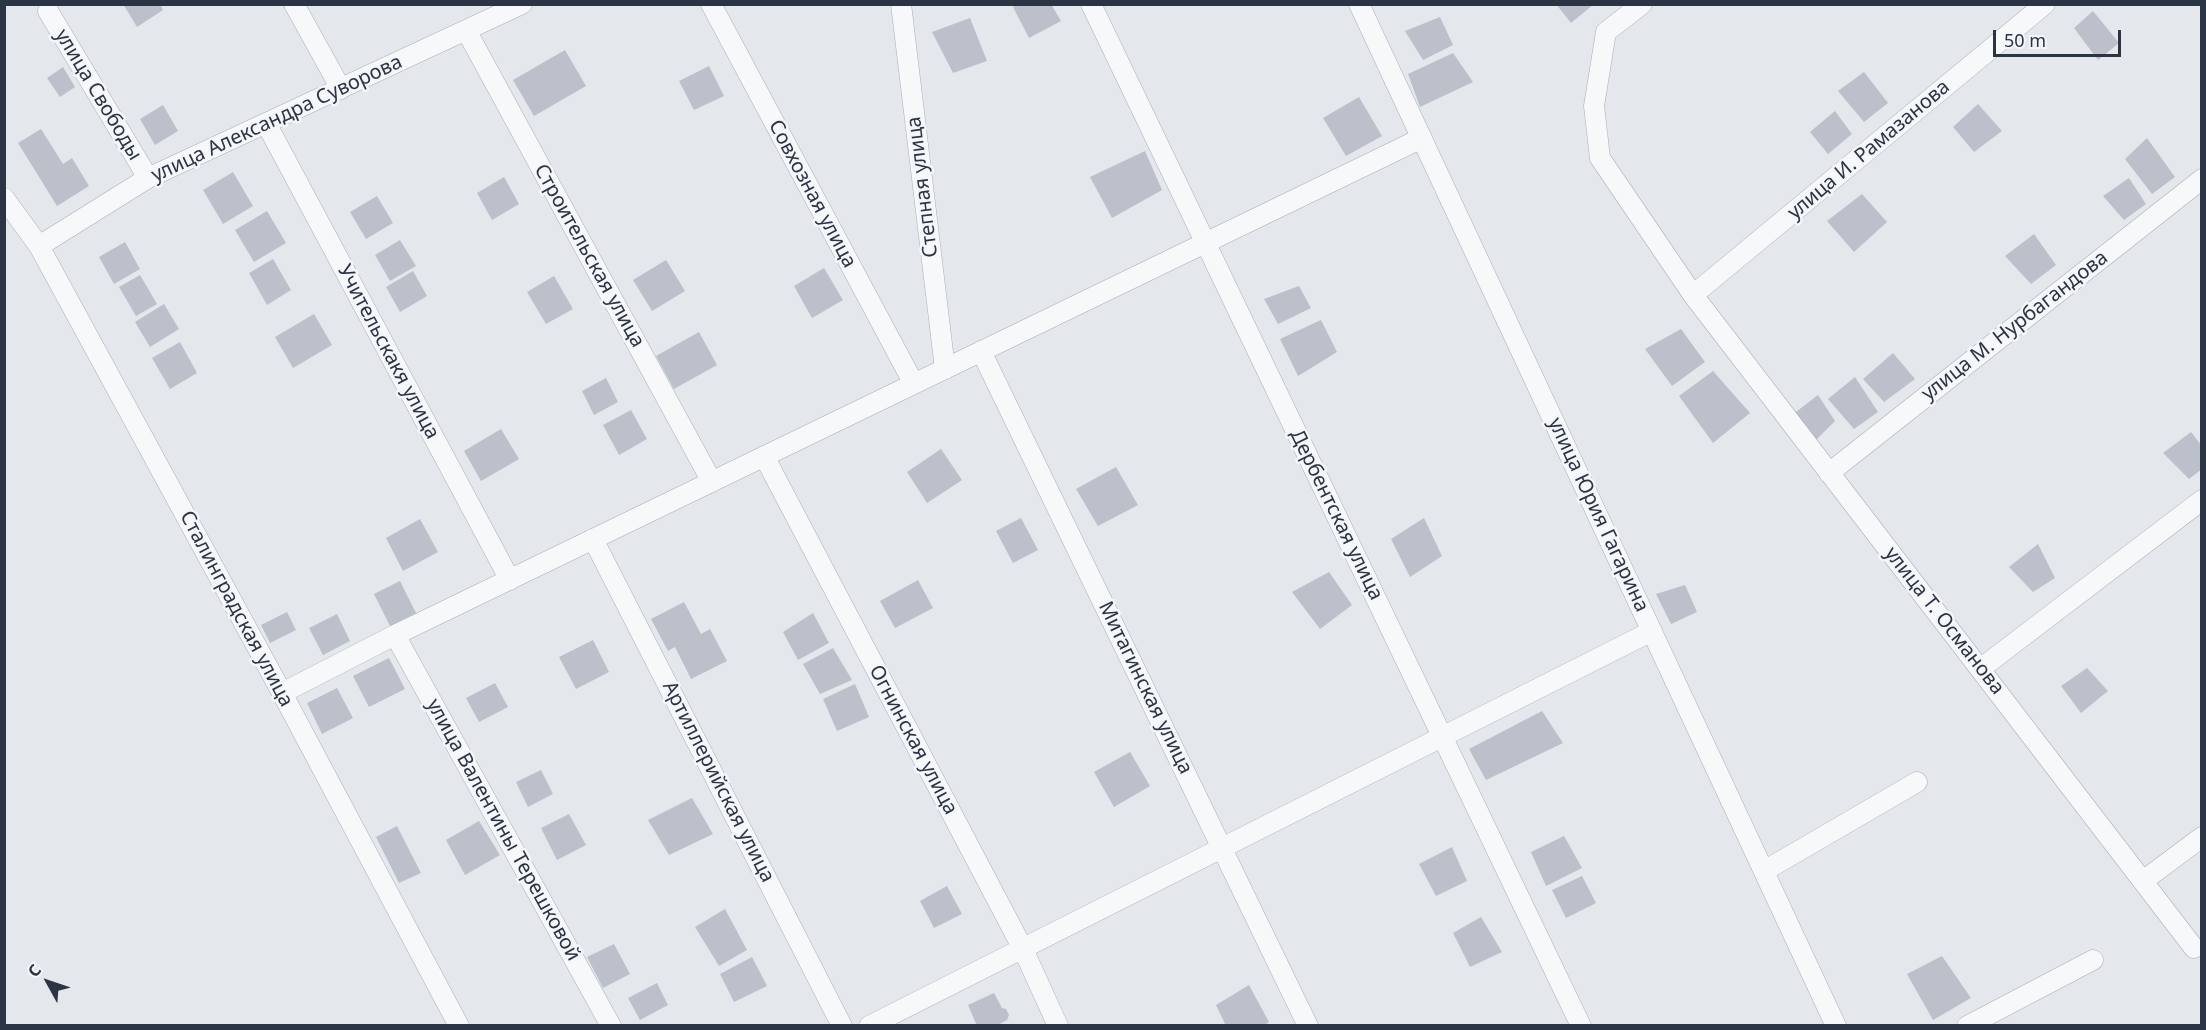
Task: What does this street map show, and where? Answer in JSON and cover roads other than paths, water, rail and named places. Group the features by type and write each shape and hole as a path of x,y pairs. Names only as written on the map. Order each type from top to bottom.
{"street":[{"path":"294,4 341,88"},
{"name":"улица Александра Суворова","path":"39,246 148,178 522,4"},
{"name":"Совхозная улица","path":"711,4 914,384"},
{"name":"Степная улица","path":"901,4 945,369"},
{"name":"Дербентская улица","path":"1091,4 1581,1026"},
{"name":"улица Юрия Гагарина","path":"1359,4 1836,1026"},
{"name":"улица Т. Османова","path":"1642,4 1606,32 1594,106 1600,158 1693,295 2194,948"},
{"name":"улица И. Рамазанова","path":"1693,295 2045,4"},
{"name":"улица Свободы","path":"48,11 148,178"},
{"name":"Строительская улица","path":"466,30 712,482"},
{"name":"Учительскакя улица","path":"266,123 510,580"},
{"path":"282,693 395,635 1422,138"},
{"name":"улица М. Нурбагандова","path":"1829,473 2202,180"},
{"name":"Сталинградская улица","path":"4,198 39,246 282,693 459,1026"},
{"name":"Митагинская улица","path":"981,351 1308,1026"},
{"name":"Огнинская улица","path":"764,456 1023,949 1058,1026"},
{"path":"1980,669 2202,500"},
{"name":"Артиллерийская улица","path":"593,539 842,1026"},
{"path":"871,1025 1652,631"},
{"name":"улица Валентины Терешковой","path":"395,635 611,1026"},
{"path":"1764,871 1917,782"},
{"path":"2143,881 2202,837"},
{"path":"1967,1026 2093,960"}]}
